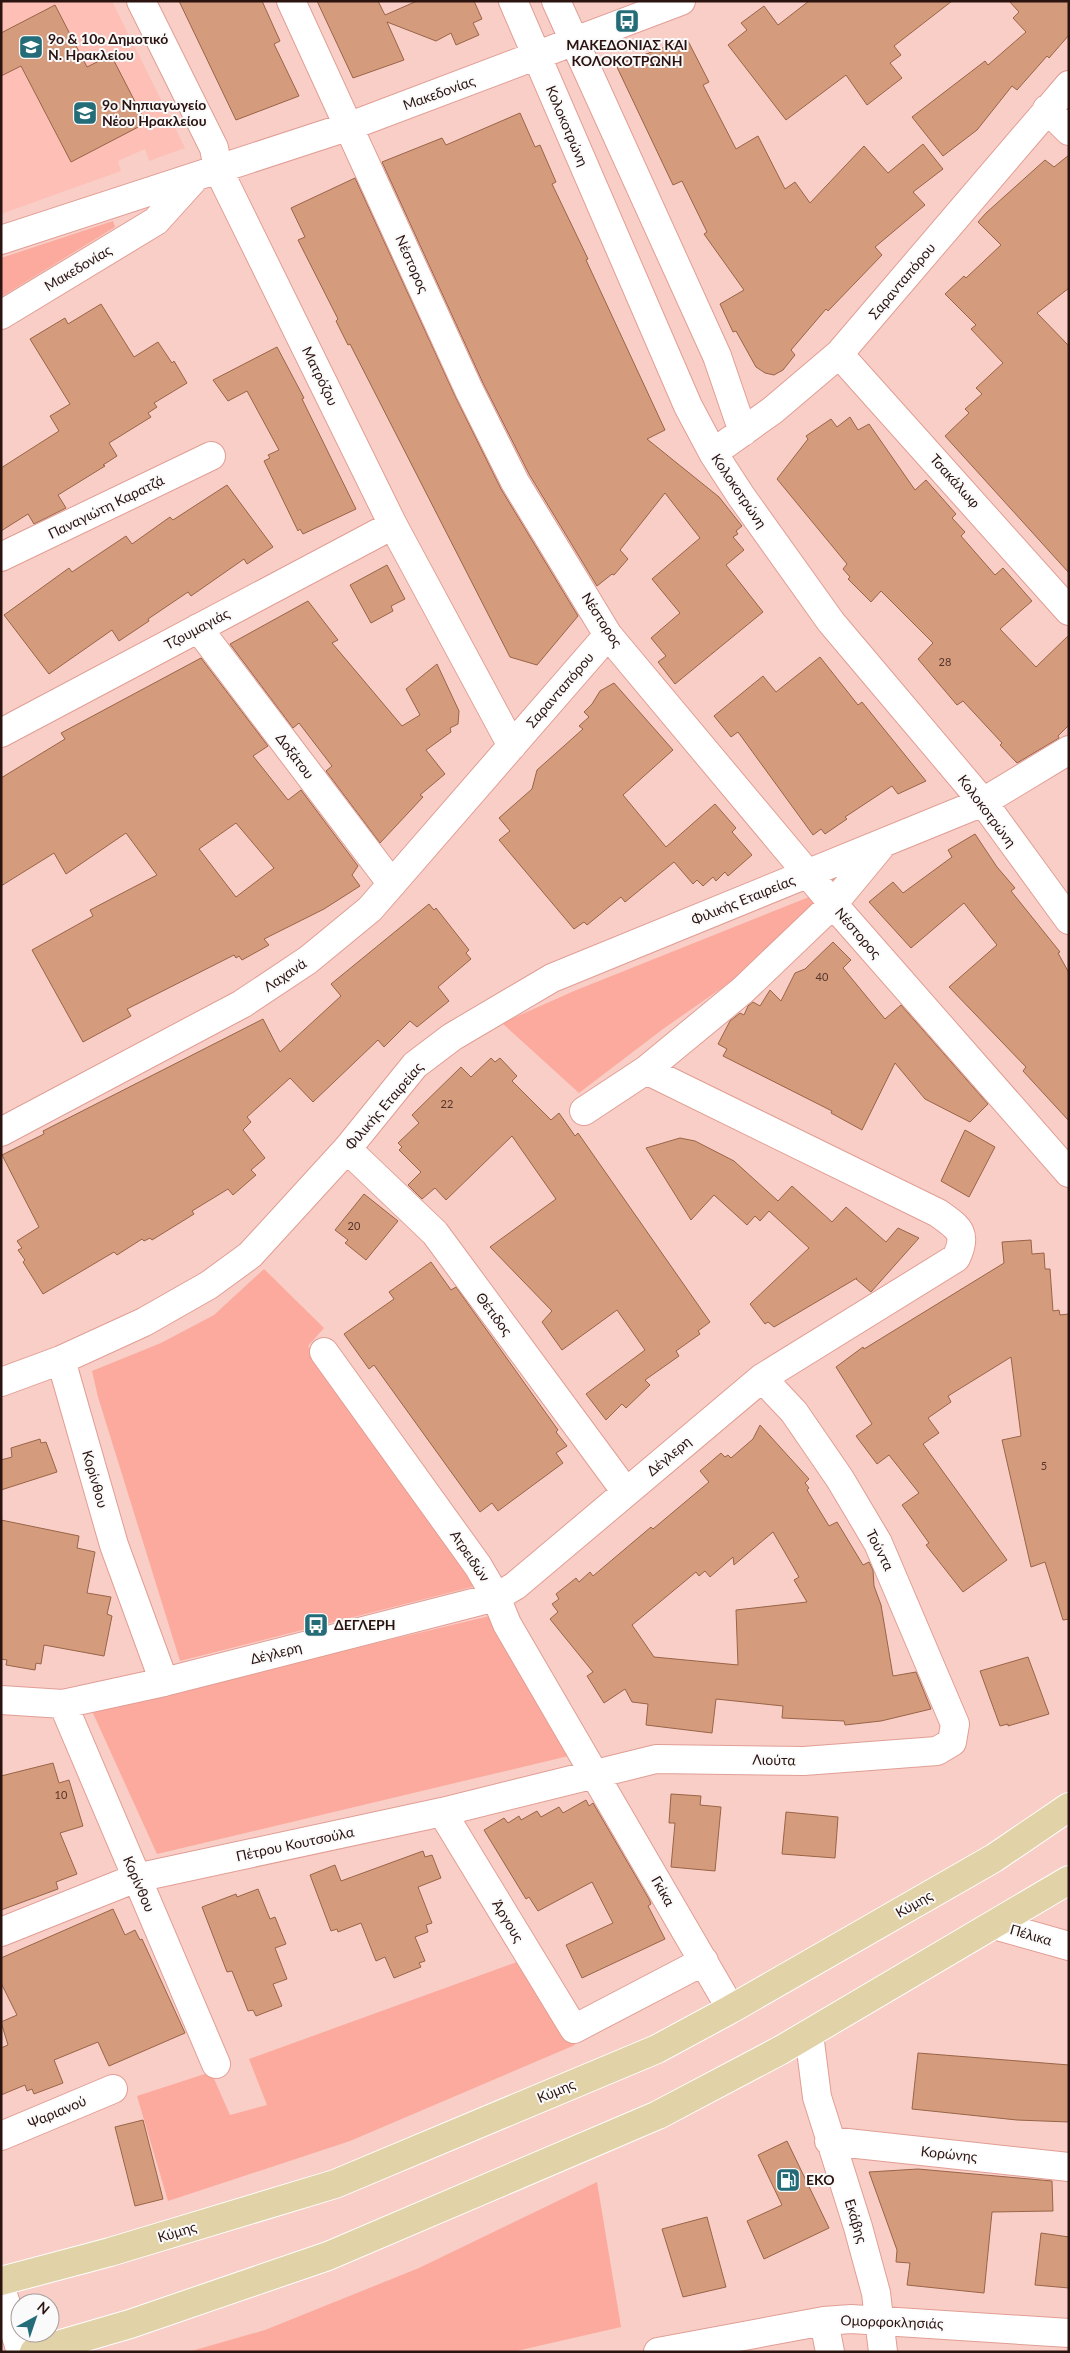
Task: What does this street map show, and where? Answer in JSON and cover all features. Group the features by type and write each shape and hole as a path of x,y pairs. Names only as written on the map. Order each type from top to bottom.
{"main road":[{"name":"Κύμης","path":"1,2281 110,2252 335,2184 657,2049 731,2009 994,1858 1069,1807"},
{"path":"34,2352 130,2324 328,2256 658,2115 809,2034 1069,1880"}],"street":[{"name":"Ματρόζου","path":"142,1 214,148 206,174 512,746"},
{"name":"Νέστορος","path":"291,1 350,126 469,390 515,482 608,635 833,904 1069,1173"},
{"name":"Κολοκοτρώνη","path":"513,1 688,406 713,453 741,496 831,622 983,802 1069,920"},
{"path":"556,1 718,356 743,432"},
{"name":"Μακεδονίας","path":"1,240 350,126 681,1"},
{"name":"Σαρανταπόρου","path":"713,453 773,410 839,354 1047,109 1069,86"},
{"path":"1047,109 1069,131"},
{"name":"Μακεδονίας","path":"1,315 156,221 206,174"},
{"name":"Τσακάλωφ","path":"839,354 1069,611"},
{"name":"Παναγιώτη Καρατζά","path":"1,557 211,456"},
{"name":"Τζουμαγιάς","path":"1,733 393,525"},
{"name":"Δοξάτου","path":"198,628 392,884"},
{"name":"Σαρανταπόρου","path":"512,746 608,635"},
{"name":"Λαχανά","path":"1,1132 242,1004 308,960 370,910 512,746"},
{"name":"Φιλικής Εταιρείας","path":"1,1382 60,1360 144,1322 209,1285 250,1255 346,1149 415,1065 452,1037 552,978 983,802 1069,750"},
{"name":"Φιλικής Εταιρείας","path":"584,1111 646,1070 743,990 833,904 883,843"},
{"name":"Δέγλερη","path":"1,1700 63,1704 164,1682 496,1597 515,1586 762,1378 956,1258 962,1244 961,1234 954,1224 938,1213 646,1070"},
{"name":"Θέτιδος","path":"346,1149 435,1233 626,1492"},
{"name":"Ατρειδών","path":"324,1352 478,1566 496,1597 508,1624 595,1773"},
{"name":"Κορίνθου","path":"60,1360 114,1545 164,1682"},
{"name":"Τούντα","path":"762,1378 794,1412 840,1479 878,1543 955,1724 952,1742"},
{"name":"Κορίνθου","path":"63,1704 216,2064"},
{"name":"Λιούτα","path":"595,1773 656,1759 804,1761 937,1752 952,1742"},
{"name":"Πέτρου Κουτσούλα","path":"1,1932 136,1878 442,1812 595,1773"},
{"name":"Γκίκα","path":"595,1773 731,2009"},
{"name":"Άργους","path":"442,1812 574,2029 704,1961"},
{"name":"Πέλικα","path":"994,1925 1069,1946"},
{"name":"Εκάβης","path":"809,2034 817,2098 858,2226 876,2293 882,2352"},
{"name":"Ψαριανού","path":"1,2136 113,2089"},
{"name":"Κορώνης","path":"830,2141 1069,2167"},
{"path":"1,2288 21,2352"},
{"name":"Ομορφοκλησιάς","path":"658,2352 824,2321 851,2319 1069,2333"},
{"path":"824,2321 830,2352"}],"shaded area":[{"name":"9ο Νηπιαγωγείο Νέου Ηρακλείου","path":"1,1 112,1 185,148 149,161 145,149 118,161 121,171 1,214"},
{"path":"113,221 115,227 1,297 1,258"},
{"path":"814,895 828,914 663,1029 579,1093 502,1023 574,991"},
{"path":"264,1269 324,1328 308,1346 366,1425 476,1586 180,1661 98,1397 92,1371 161,1343 214,1315"},
{"path":"498,1614 581,1753 157,1854 92,1711"},
{"path":"520,1961 575,2045 350,2141 168,2201 137,2096 211,2072 230,2115 267,2105 249,2059"},
{"path":"597,2182 621,2327 512,2352 188,2352 265,2330 419,2268"}],"building":[{"path":"179,1 262,1 280,41 274,44 299,96 236,120"},
{"path":"317,1 378,1 385,15 417,1 474,1 482,19 473,23 479,35 456,45 451,33 436,41 387,22 404,60 353,78"},
{"path":"809,1 952,1 894,46 901,55 890,63 902,78 867,105 846,75 786,120 728,45 747,30 741,23 764,6 778,25"},
{"path":"1009,1 1069,1 1069,35 1049,58 1047,56 1017,90 1012,86 977,130 943,156 912,117 985,61 988,65 1026,32 1013,18 1019,12"},
{"path":"55,5 87,67 111,55 146,123 71,162 21,66 1,76 1,33"},
{"path":"687,39 709,82 703,85 736,149 758,136 785,189 795,182 810,203 864,146 888,173 923,144 943,169 913,192 925,205 875,247 882,255 828,311 826,309 791,350 795,355 783,370 774,375 765,373 756,367 736,331 733,332 720,304 744,290 704,234 707,232 682,181 673,185 616,65"},
{"path":"520,113 535,147 540,145 556,182 552,184 665,430 647,439 719,497 742,526 736,531 738,534 733,537 744,550 726,565 763,612 675,684 658,662 666,656 651,638 680,613 652,579 700,538 665,493 620,550 628,559 614,575 612,574 597,586 529,474 483,383 382,162 442,138 446,145"},
{"path":"1069,155 1069,288 1037,313 1069,346 1069,573 945,436 969,413 965,409 982,394 976,388 1003,363 971,329 976,325 945,294 964,276 966,278 1001,245 978,222 986,213 1045,160 1054,167"},
{"path":"355,178 455,396 501,489 578,616 537,665 510,657 350,344 348,345 336,321 338,319 298,240 305,237 291,208"},
{"path":"101,304 134,357 158,342 172,363 174,361 187,383 154,403 157,407 148,413 151,417 109,443 117,456 103,465 105,466 58,495 66,508 34,524 28,514 1,531 1,468 59,431 50,416 70,404 30,339 65,318 68,324"},
{"path":"277,347 304,398 302,399 356,509 303,534 300,529 298,531 264,461 270,458 268,455 279,450 247,391 228,401 213,380"},
{"path":"850,417 858,430 869,424 915,490 926,480 956,514 952,518 965,532 961,536 995,575 1003,568 1032,601 1000,629 1036,667 1069,635 1069,725 1058,736 1059,738 1017,763 1000,745 1002,743 963,701 957,705 918,659 933,643 881,591 871,602 848,579 850,577 843,569 847,564 777,479 808,439 806,436 831,419 837,427"},
{"path":"227,485 273,547 247,564 244,559 191,596 188,592 119,641 112,630 49,674 4,615 69,568 72,572 126,536 132,544 170,517 173,520"},
{"path":"387,565 405,599 391,606 393,611 371,623 350,585"},
{"path":"308,601 338,640 332,643 402,726 420,715 406,689 437,664 459,711 458,724 450,728 451,732 426,750 445,774 420,795 423,797 380,843 326,771 332,766 299,723 293,728 230,644"},
{"path":"820,657 858,705 862,702 926,781 898,794 892,786 845,817 847,819 825,834 821,829 813,835 738,732 731,737 714,716 763,676 776,692"},
{"path":"201,658 268,746 253,756 288,800 301,790 358,866 352,875 360,886 324,909 264,939 269,945 242,960 239,956 236,958 234,955 127,1009 131,1016 83,1042 32,950 93,916 90,910 157,875 126,833 66,874 54,853 1,886 1,778 65,739 61,733","holes":["236,823 274,868 236,897 199,849"]},
{"path":"614,683 673,750 623,795 666,847 715,804 736,828 732,832 752,855 728,876 725,872 716,881 713,877 703,886 697,880 693,884 674,862 625,902 621,897 587,925 584,922 574,929 499,840 510,831 499,818 532,789 537,770 583,729 579,726 589,717 584,712 592,704 600,691"},
{"path":"975,834 997,867 1015,888 1011,891 1060,952 1058,953 1069,973 1069,1121 1023,1071 1026,1067 949,987 997,945 964,903 911,948 869,902 893,882 903,893 952,857 948,850"},
{"path":"429,904 434,910 436,908 469,950 466,953 471,959 438,987 449,1001 417,1027 410,1021 384,1047 378,1040 313,1102 290,1078 247,1117 251,1122 243,1130 265,1158 251,1170 256,1175 233,1195 228,1189 192,1211 194,1214 152,1240 150,1238 144,1241 142,1239 117,1255 114,1252 43,1294 23,1262 25,1260 18,1250 22,1248 17,1241 39,1227 2,1155 44,1134 43,1131 263,1019 280,1052 341,996 331,984"},
{"path":"833,942 851,960 843,968 885,1019 901,1005 988,1104 970,1122 925,1099 895,1063 862,1130 831,1113 832,1111 723,1056 727,1049 718,1044 730,1021 740,1013 744,1015 748,1006 753,1002 760,1006 770,990 781,1001 795,973 805,969"},
{"path":"491,1058 495,1062 500,1058 517,1076 512,1081 551,1120 559,1113 575,1136 578,1133 710,1322 698,1331 700,1334 676,1351 679,1356 645,1380 650,1385 626,1408 622,1404 606,1420 586,1394 645,1350 617,1310 562,1350 542,1322 552,1311 490,1247 556,1199 512,1136 446,1200 435,1188 422,1199 408,1185 421,1172 399,1150 402,1147 398,1143 419,1123 412,1115 461,1067 471,1077"},
{"path":"965,1130 995,1147 969,1197 941,1181"},
{"path":"680,1138 695,1141 734,1161 778,1201 792,1186 832,1222 846,1207 886,1242 898,1228 919,1238 871,1292 857,1278 774,1327 768,1322 765,1324 750,1304 809,1248 769,1211 760,1221 755,1216 747,1225 714,1195 691,1220 646,1148"},
{"path":"364,1194 398,1221 366,1260 345,1243 348,1240 335,1230"},
{"path":"1031,1240 1032,1254 1044,1253 1045,1269 1050,1269 1053,1311 1059,1310 1060,1315 1069,1314 1069,1619 1063,1620 1045,1562 1031,1567 1002,1440 1021,1436 1011,1357 948,1396 951,1402 928,1418 939,1433 923,1444 1007,1560 963,1592 926,1545 929,1543 902,1505 919,1493 889,1455 877,1464 856,1436 872,1424 836,1367 863,1347 864,1349 1004,1263 1002,1242"},
{"path":"431,1262 451,1290 456,1287 558,1430 556,1432 567,1446 556,1453 563,1463 498,1511 492,1503 480,1512 374,1365 369,1369 344,1334 394,1299 389,1292"},
{"path":"760,1425 809,1479 805,1483 809,1488 807,1490 829,1526 837,1522 863,1565 869,1562 873,1570 874,1586 881,1605 893,1676 916,1672 931,1709 881,1721 845,1725 844,1721 782,1718 783,1706 716,1699 712,1733 646,1725 648,1704 632,1702 625,1689 604,1703 587,1676 593,1672 550,1619 558,1612 552,1604 559,1599 556,1594 576,1578 579,1582 590,1572 593,1576 651,1527 653,1529 709,1482 700,1471 721,1453 725,1457 728,1455 731,1458 753,1439","holes":["773,1532 799,1577 794,1580 807,1602 736,1610 738,1665 654,1657 632,1625 696,1572 699,1576 705,1571 710,1577 733,1557 734,1565"]},
{"path":"40,1439 41,1443 46,1442 57,1472 1,1490 1,1460 12,1457 11,1448"},
{"path":"1,1520 79,1536 77,1548 95,1552 87,1593 111,1597 107,1614 112,1616 104,1656 44,1645 41,1664 36,1663 35,1670 6,1665 7,1660 1,1659"},
{"path":"1028,1657 1049,1714 1008,1726 1008,1724 1000,1726 980,1671"},
{"path":"53,1763 59,1783 69,1780 83,1826 60,1833 77,1874 56,1882 58,1889 1,1910 1,1776"},
{"path":"671,1794 701,1796 700,1805 721,1807 715,1871 671,1867 675,1823 669,1823"},
{"path":"586,1800 589,1806 593,1803 649,1899 651,1904 648,1906 665,1939 582,1978 566,1945 613,1923 592,1882 538,1911 529,1897 526,1899 484,1830 504,1818 508,1823 519,1816 521,1820 537,1811 541,1817 559,1807 563,1813"},
{"path":"786,1812 838,1817 835,1858 782,1854"},
{"path":"423,1851 425,1857 432,1855 441,1878 418,1887 432,1923 426,1925 428,1932 415,1937 425,1961 419,1963 421,1967 394,1978 385,1957 376,1961 361,1923 338,1932 337,1929 331,1931 310,1875 335,1865 341,1881"},
{"path":"258,1889 270,1919 275,1917 286,1944 275,1948 287,1979 273,1984 282,2006 256,2016 253,2010 248,2011 232,1971 227,1972 202,1907 236,1894 237,1897"},
{"path":"113,1909 125,1935 135,1930 140,1940 142,1939 185,2033 109,2066 98,2042 54,2060 63,2083 34,2094 32,2089 27,2091 25,2085 1,2095 1,2048 8,2045 1,2022 17,2015 1,1983 1,1958"},
{"path":"918,2053 1069,2065 1069,2122 1017,2120 912,2109"},
{"path":"143,2120 163,2199 135,2206 115,2127"},
{"path":"787,2141 829,2228 764,2259 747,2221 782,2205 758,2155"},
{"path":"918,2169 1052,2181 1053,2211 992,2212 984,2293 907,2285 910,2263 896,2262 897,2250 869,2172"},
{"path":"707,2217 726,2287 683,2297 662,2229"},
{"path":"1041,2233 1069,2237 1069,2288 1035,2285"}],"place":[{"name":"ΜΑΚΕΔΟΝΙΑΣ ΚΑΙ ΚΟΛΟΚΟΤΡΩΝΗ","path":"627,21"},
{"name":"9ο & 10ο Δημοτικό Ν. Ηρακλείου","path":"31,47"},
{"name":"9ο Νηπιαγωγείο Νέου Ηρακλείου","path":"85,113"},
{"name":"ΔΕΓΛΕΡΗ","path":"316,1625"},
{"name":"EKO","path":"788,2180"}]}
